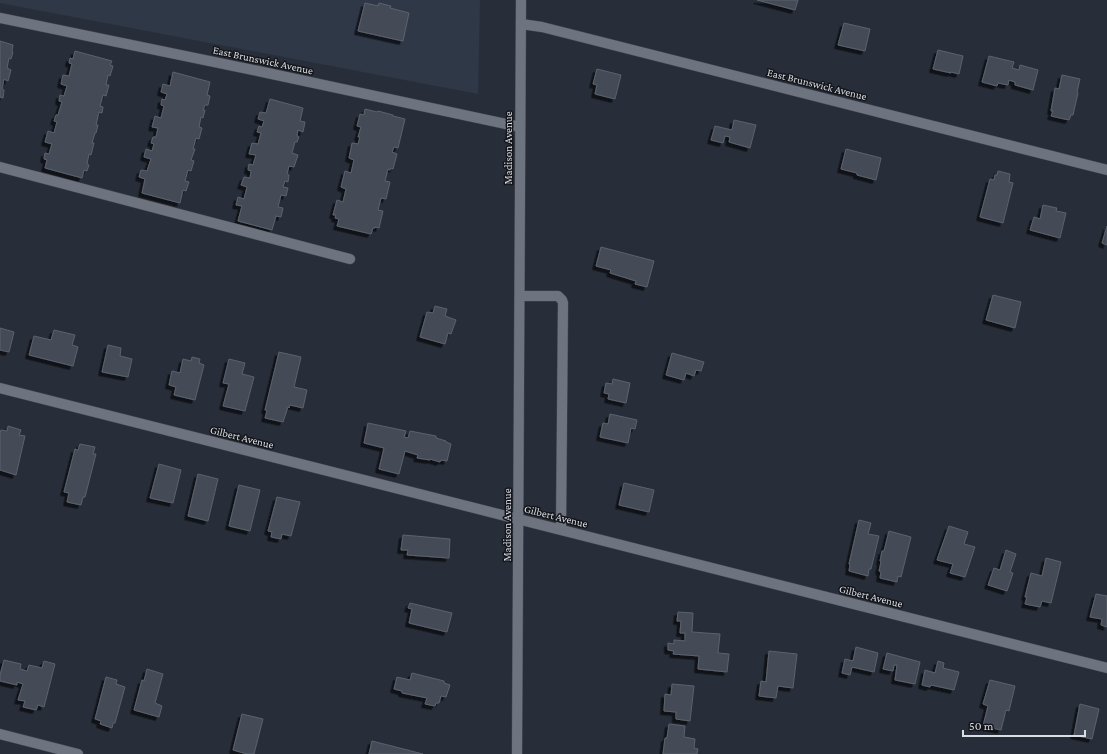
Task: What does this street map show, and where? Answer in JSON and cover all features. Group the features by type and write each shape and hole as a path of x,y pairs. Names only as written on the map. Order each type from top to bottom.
{"street":[{"name":"Madison Avenue","path":"517,754 521,0"},
{"name":"East Brunswick Avenue","path":"0,18 520,127"},
{"name":"East Brunswick Avenue","path":"521,24 542,26 1107,170"},
{"path":"0,167 350,259"},
{"path":"520,296 558,296 563,303 562,530"},
{"name":"Gilbert Avenue","path":"0,388 1107,668"},
{"path":"0,734 78,754"}],"shaded area":[{"path":"0,0 480,0 478,94 0,3"}],"building":[{"path":"757,0 798,0 795,10"},
{"path":"365,3 378,6 379,3 391,6 390,8 409,13 403,41 358,31"},
{"path":"844,23 870,29 865,51 838,45"},
{"path":"0,41 13,45 13,52 11,59 9,58 7,68 11,70 8,81 4,79 2,89 4,90 3,98 0,97"},
{"path":"938,50 963,56 959,74 933,69"},
{"path":"75,51 112,61 110,65 113,66 110,76 108,75 106,85 109,85 106,96 103,95 100,106 103,107 102,113 99,112 96,125 98,125 92,143 94,143 91,155 89,154 87,164 89,165 87,171 84,170 82,178 45,168 47,160 44,159 45,153 49,154 52,144 45,142 48,131 54,133 57,122 54,121 56,115 58,115 62,102 59,101 60,95 64,96 67,86 61,84 63,75 69,76 72,64 69,63 70,58 73,59"},
{"path":"989,56 1014,62 1012,68 1019,70 1020,65 1038,70 1033,90 1015,85 1015,82 1009,80 1008,85 998,83 997,86 982,82"},
{"path":"597,69 621,75 615,99 595,94 597,85 593,84"},
{"path":"173,72 210,82 207,95 210,96 208,105 205,105 203,110 205,110 203,118 201,117 199,127 202,128 199,139 196,138 193,149 195,149 191,160 194,161 191,171 188,170 185,181 189,182 186,191 183,190 180,203 142,193 145,179 139,177 141,170 147,171 151,159 144,157 146,149 152,151 154,144 151,143 153,137 156,137 158,128 152,127 155,116 161,118 164,106 161,105 162,99 165,100 167,94 161,92 163,84 170,86"},
{"path":"1062,75 1080,79 1073,115 1071,115 1069,120 1051,116 1053,111 1051,111 1055,88 1059,89"},
{"path":"270,99 303,108 300,121 305,122 303,132 298,130 297,136 299,137 297,142 295,142 292,153 298,155 294,167 289,166 287,174 289,175 288,182 285,181 283,187 288,188 286,196 281,195 278,207 283,208 281,217 276,216 272,230 238,221 242,206 236,205 238,197 244,199 247,187 241,185 244,177 250,178 251,171 248,170 249,164 253,165 256,155 249,154 252,143 258,144 261,133 257,132 259,126 262,127 264,121 258,119 260,112 266,113"},
{"path":"365,109 378,111 405,119 398,148 394,147 392,152 397,154 393,169 388,169 385,181 390,182 386,199 381,198 378,210 383,211 379,228 373,228 371,234 337,226 339,219 335,218 336,215 333,215 337,200 343,202 346,189 341,187 345,171 351,173 354,160 349,158 352,143 358,144 360,137 358,137 361,127 357,126 360,114 364,115"},
{"path":"734,120 756,125 750,148 729,142 730,137 725,136 723,143 711,140 715,126 732,130"},
{"path":"846,149 881,158 876,180 841,169"},
{"path":"998,171 1010,174 1009,182 1013,183 1003,223 980,217 990,179 994,180"},
{"path":"1043,205 1057,208 1056,211 1066,213 1060,238 1030,230 1034,217 1040,219"},
{"path":"1107,226 1107,245 1102,243"},
{"path":"601,247 654,261 647,287 635,284 636,281 610,273 611,270 596,266"},
{"path":"993,295 1021,302 1015,328 986,320"},
{"path":"435,306 447,309 445,316 456,320 451,334 448,333 445,344 420,337 427,312 433,313"},
{"path":"0,328 14,332 9,352 0,350"},
{"path":"54,330 75,335 72,345 78,347 73,366 29,355 34,336 51,340"},
{"path":"108,345 121,348 120,356 132,359 128,377 102,372"},
{"path":"279,352 301,357 294,387 307,390 303,408 290,405 283,422 265,418 267,411 265,410"},
{"path":"672,353 704,362 701,371 696,370 694,376 686,373 684,380 666,375"},
{"path":"192,357 200,359 199,363 204,365 195,400 174,395 176,387 169,385 172,371 180,373 183,359 191,361"},
{"path":"229,359 245,363 242,374 254,377 245,411 223,406 229,384 223,383"},
{"path":"613,379 630,383 626,403 608,399 609,394 604,393 606,383 612,384"},
{"path":"610,414 637,420 635,429 631,428 628,443 600,437 603,423 608,424"},
{"path":"368,423 406,431 404,437 408,438 410,431 436,436 436,438 451,444 447,461 441,460 440,462 430,459 417,458 418,455 405,451 399,474 379,469 384,448 364,443"},
{"path":"8,426 21,430 19,435 25,436 16,475 0,470 0,433 1,430 7,431"},
{"path":"80,444 95,447 93,454 96,454 85,497 83,497 81,505 67,502 69,493 64,492 75,449 78,450"},
{"path":"159,464 181,470 173,503 150,498"},
{"path":"198,474 218,479 208,521 188,516"},
{"path":"624,483 654,490 649,512 619,505"},
{"path":"239,485 260,490 250,531 229,526"},
{"path":"277,497 300,502 291,536 282,534 281,539 271,537 272,532 268,531"},
{"path":"859,520 871,523 868,534 879,536 868,576 849,571 849,564"},
{"path":"949,526 968,532 964,544 975,547 965,577 950,573 953,564 937,560"},
{"path":"889,531 911,537 901,577 898,576 897,582 880,578 880,561"},
{"path":"403,535 450,539 449,558 407,555 408,550 401,550"},
{"path":"1006,550 1016,554 1010,572 1013,573 1007,591 988,585 994,568 1000,570"},
{"path":"1046,558 1061,562 1051,603 1042,601 1040,607 1025,604 1027,597 1025,597 1031,573 1042,576"},
{"path":"1096,594 1107,596 1107,627 1101,625 1102,619 1090,617"},
{"path":"410,603 452,613 447,632 409,623 412,609 408,608"},
{"path":"678,612 693,613 692,632 720,634 718,653 729,654 727,672 698,669 699,656 673,654 674,651 668,650 668,643 674,644 674,640 685,641 685,633 680,633 681,621 677,621"},
{"path":"856,647 878,653 874,672 852,667 850,675 842,673 845,659 853,661"},
{"path":"769,651 797,654 793,688 778,686 776,698 759,696 761,681 766,682"},
{"path":"887,653 920,662 915,684 895,680 897,665 894,665 893,671 883,669"},
{"path":"4,660 21,664 20,669 27,671 29,665 42,668 44,661 55,664 44,707 38,705 36,710 23,707 25,701 18,700 23,684 17,682 17,685 0,681"},
{"path":"938,661 944,663 943,668 959,672 954,690 931,685 930,687 922,685 925,670 935,673"},
{"path":"147,669 163,674 155,703 162,706 159,717 134,710 142,680 144,681"},
{"path":"412,673 444,681 444,683 450,685 446,697 441,696 439,703 436,703 435,706 425,704 427,698 402,693 402,691 394,689 397,677 410,680"},
{"path":"106,677 117,680 116,684 125,687 115,723 113,723 112,728 100,724 101,721 95,719"},
{"path":"990,680 1015,686 1009,711 1006,710 1001,730 983,726 988,706 983,704"},
{"path":"672,684 694,686 690,721 676,719 676,712 664,711 665,694 671,695"},
{"path":"1080,704 1099,709 1092,739 1074,735"},
{"path":"242,714 263,719 254,754 247,754 233,750"},
{"path":"669,724 685,726 684,737 695,739 694,748 698,749 697,754 663,754"},
{"path":"372,741 423,754 369,754"}]}
